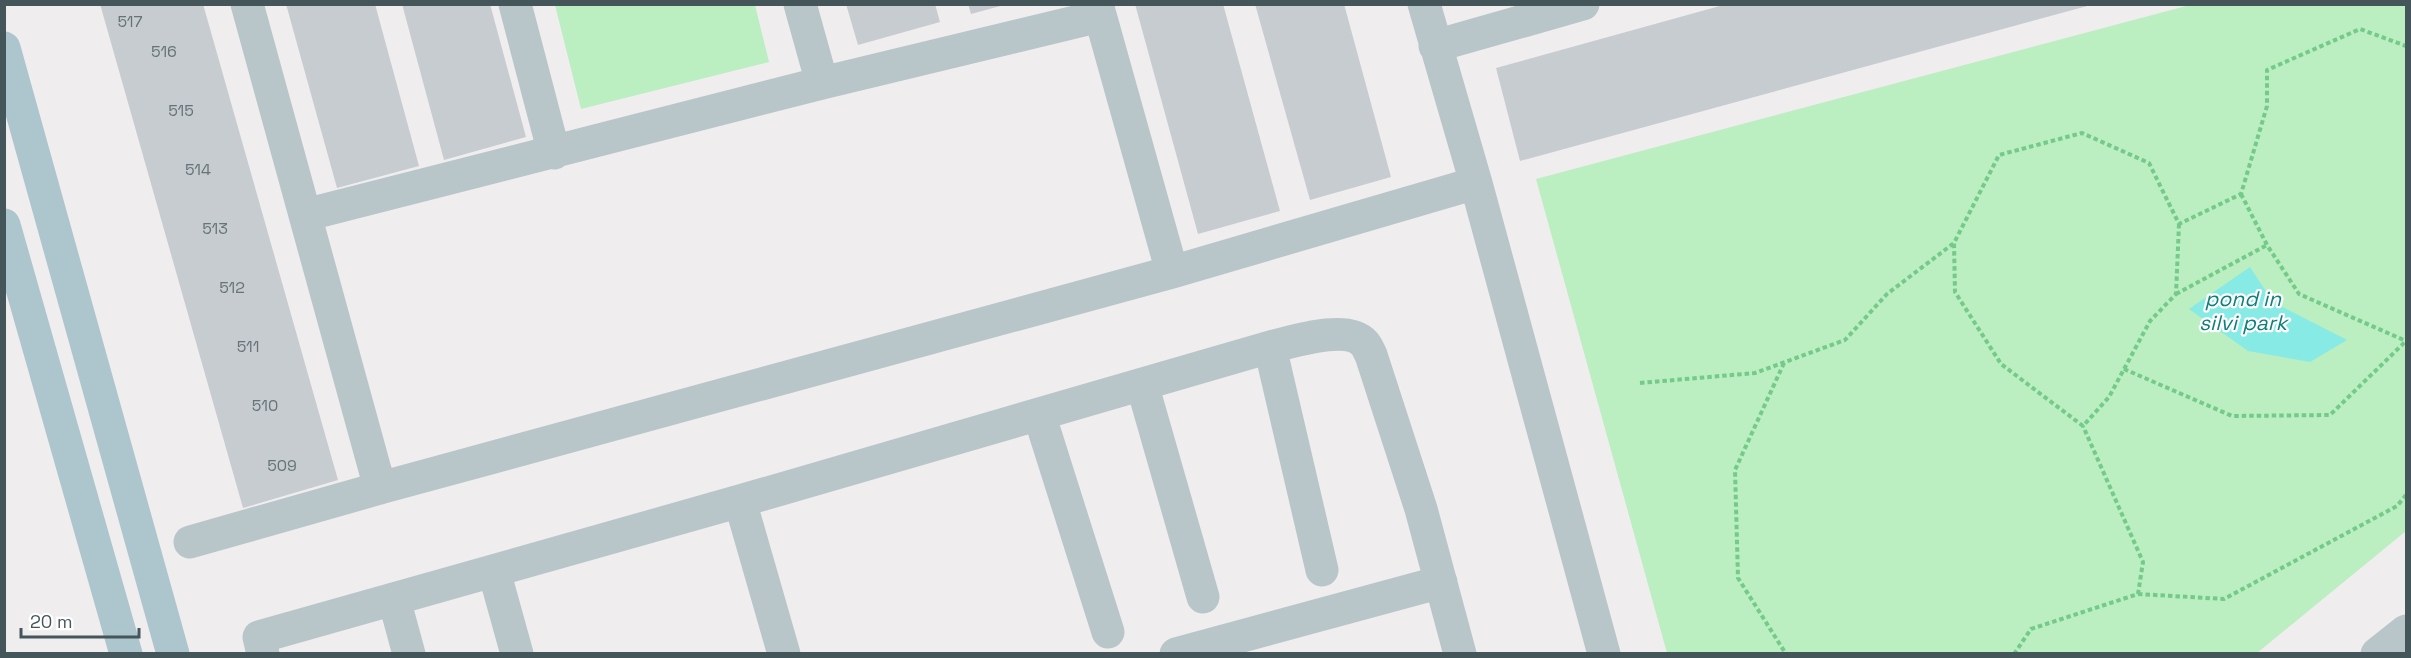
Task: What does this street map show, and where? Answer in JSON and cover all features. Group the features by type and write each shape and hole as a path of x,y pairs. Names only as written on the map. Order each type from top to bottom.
{"main road":[{"path":"4,48 173,654"},
{"path":"4,225 126,654"}],"street":[{"path":"247,4 380,488"},
{"path":"515,4 554,153"},
{"path":"800,4 822,84"},
{"path":"1424,4 1476,183 1604,654"},
{"path":"1436,46 1583,4"},
{"path":"305,215 822,84 1098,10 1172,272"},
{"path":"190,542 1172,272 1476,183"},
{"path":"263,654 259,637 740,501 1270,347 1328,335 1349,335 1363,341 1371,355 1422,510 1460,654"},
{"path":"1270,347 1322,570"},
{"path":"1142,384 1203,597"},
{"path":"1039,414 1107,632"},
{"path":"740,501 784,654"},
{"path":"494,571 517,654"},
{"path":"1176,654 1441,582"},
{"path":"394,599 409,654"},
{"path":"2377,654 2406,631"}],"path":[{"path":"2124,369 2232,416 2330,415 2406,342 2300,294 2267,245 2241,194 2267,106 2267,70 2360,29 2406,46"},
{"path":"1640,383 1755,372 1845,340 1887,294 1954,243 1999,155 2082,133 2149,164 2179,224 2176,294"},
{"path":"2179,224 2241,194"},
{"path":"1954,243 1955,292 2001,364 2082,426 2143,562 2138,594"},
{"path":"2082,426 2109,397 2150,321 2176,294 2267,245"},
{"path":"1784,362 1735,470 1738,578 1786,654"},
{"path":"2014,654 2031,629 2138,594 2224,598 2397,506 2406,495"}],"green space":[{"path":"555,5 755,5 769,62 581,109"},
{"path":"2190,5 2406,5 2406,531 2257,653 1667,653 1536,179"}],"water":[{"name":"pond in silvi park","path":"2250,267 2273,302 2347,340 2310,362 2248,351 2189,309"}],"building":[{"path":"100,4 203,4 338,480 243,508"},
{"path":"286,4 375,4 419,166 337,188"},
{"path":"402,4 490,4 526,137 444,160"},
{"path":"846,4 935,4 940,22 858,45"},
{"path":"968,4 1004,4 1004,5 971,14"},
{"path":"1135,4 1223,4 1280,211 1198,234"},
{"path":"1255,4 1344,4 1391,177 1310,200"},
{"path":"1727,4 2091,5 1520,161 1496,68"}]}
